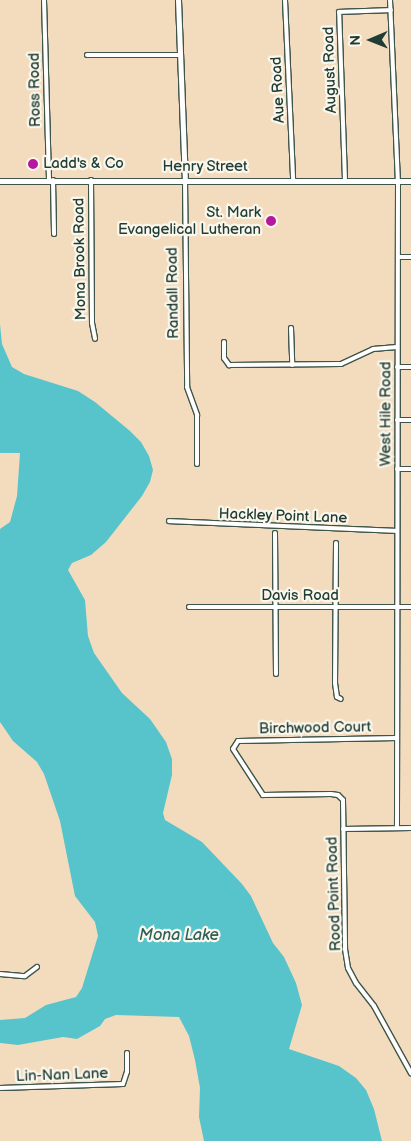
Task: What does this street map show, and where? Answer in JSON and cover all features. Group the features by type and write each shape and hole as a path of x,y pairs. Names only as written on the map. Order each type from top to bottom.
{"street":[{"name":"Ross Road","path":"44,0 54,234"},
{"name":"Randall Road","path":"178,0 185,179 187,386 196,415 197,464"},
{"name":"Aue Road","path":"285,0 293,179"},
{"name":"West Hile Road","path":"390,0 398,180 397,828"},
{"name":"August Road","path":"346,180 339,12 391,10"},
{"path":"87,55 180,55"},
{"name":"Henry Street","path":"0,181 185,179 411,180"},
{"name":"Mona Brook Road","path":"90,180 92,323 95,339"},
{"path":"398,258 411,258"},
{"path":"291,328 292,365"},
{"path":"224,342 224,358 230,365 341,364 373,349 397,347"},
{"path":"397,367 411,367"},
{"path":"397,420 411,420"},
{"path":"397,468 411,469"},
{"name":"Hackley Point Lane","path":"169,521 398,531"},
{"path":"275,533 276,674"},
{"path":"336,543 335,683 337,697 341,699"},
{"name":"Davis Road","path":"189,607 411,607"},
{"name":"Birchwood Court","path":"331,794 263,795 236,755 233,749 234,744 238,740 397,738"},
{"name":"Rood Point Road","path":"331,794 338,795 343,800 345,950 348,968 374,1006 410,1070"},
{"path":"343,830 411,828"},
{"path":"0,974 25,976 37,967"},
{"name":"Lin-Nan Lane","path":"0,1088 123,1084 127,1072 127,1053"}],"water":[{"name":"Mona Lake","path":"0,324 2,344 12,367 24,374 78,391 95,402 141,442 149,456 153,470 150,482 142,496 106,542 91,555 72,563 68,570 85,600 88,636 94,653 122,693 150,719 166,742 172,759 172,775 163,813 165,820 202,842 242,884 251,896 273,943 284,957 296,983 302,1005 289,1049 339,1066 356,1078 366,1090 374,1109 382,1141 204,1141 199,1117 200,1088 195,1060 189,1036 179,1017 116,1015 105,1019 100,1026 77,1039 63,1037 18,1045 0,1043 0,1020 25,1018 46,1005 76,997 82,988 98,936 95,922 75,896 60,821 44,774 37,762 13,741 0,722 0,529 10,522 17,496 20,453 0,453"}],"place":[{"name":"Ladd's & Co","path":"33,164"},
{"name":"St. Mark Evangelical Lutheran","path":"271,221"}]}
